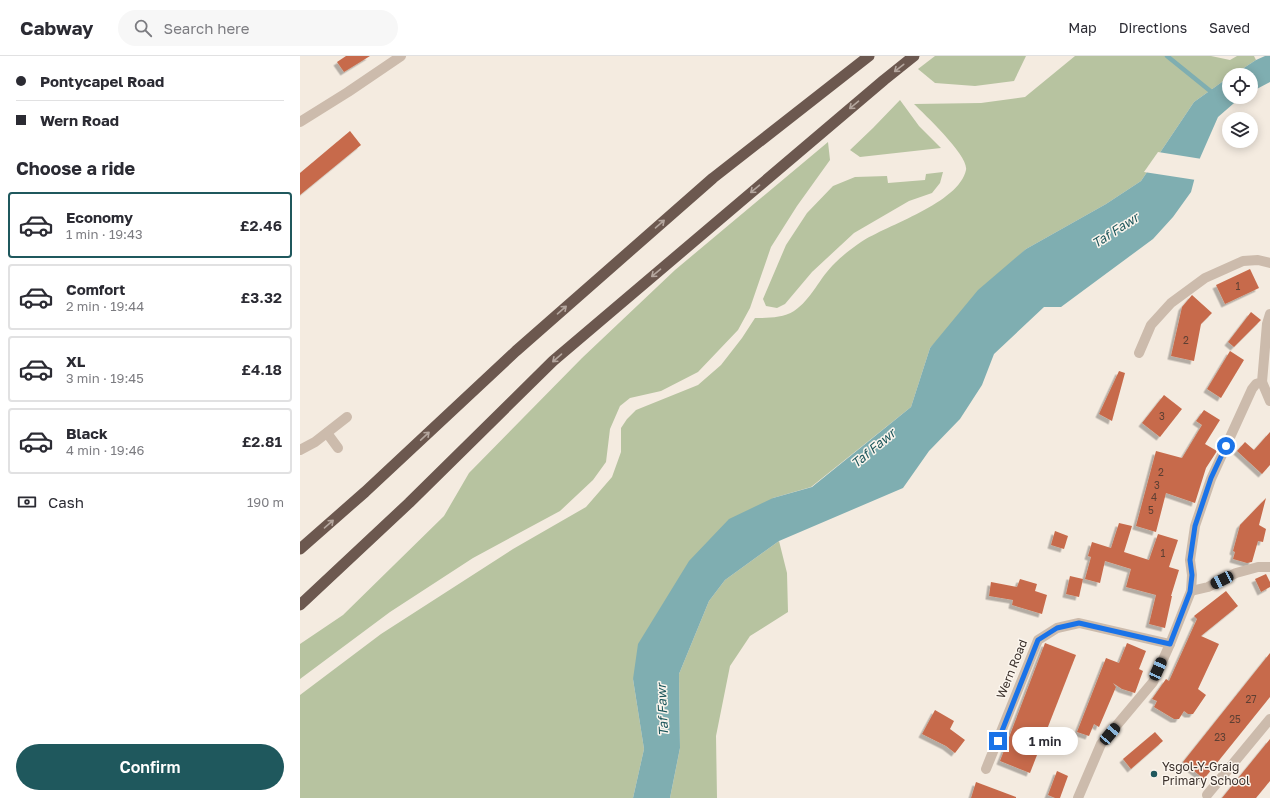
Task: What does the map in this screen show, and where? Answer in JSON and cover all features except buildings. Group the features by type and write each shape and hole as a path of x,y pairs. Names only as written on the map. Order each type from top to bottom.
{"highway":[{"path":"300,605 409,503 553,361 914,56"},
{"path":"300,549 371,487 516,351 707,183 868,57"}],"street":[{"path":"300,122 401,56"},
{"path":"1139,353 1151,325 1171,303 1205,278 1243,261 1258,260 1270,262"},
{"path":"1270,314 1262,382 1270,401"},
{"path":"1078,798 1101,744 1153,682 1170,644 1190,592 1192,575 1190,560 1195,526 1211,478 1252,389 1256,384 1262,382"},
{"path":"300,450 315,442 347,417"},
{"path":"327,433 338,448"},
{"path":"1190,592 1208,587 1236,573 1258,567 1270,567"},
{"name":"Wern Road","path":"986,769 1038,640 1057,628 1079,623 1170,644"},
{"path":"1207,796 1270,719"}],"green space":[{"path":"935,56 1026,56 1014,81 975,86 935,83 918,69"},
{"path":"1075,56 1211,56 1230,60 1237,56 1254,56 1256,60 1244,68 1222,68 1222,82 1194,102 1141,181 1106,204 1026,249 930,348 911,407 811,487 773,498 633,679 644,749 633,798 300,798 300,695 381,634 513,549 586,507 612,477 621,452 621,428 636,410 698,385 721,365 755,318 770,318 794,311 805,301 838,260 851,249 873,235 937,203 950,193 961,182 966,170 965,164 961,155 954,146 914,104 981,103 1025,97"},
{"path":"900,100 919,126 941,148 860,157 850,150 873,128"},
{"path":"828,142 830,160 797,206 771,247 750,308 738,330 698,372 661,391 630,398 620,406 610,429 606,462 593,480 560,511 473,558 390,612 300,679 300,644 343,615 444,516 469,473 582,358 675,270"},
{"path":"943,172 940,183 932,193 909,201 854,233 812,272 785,304 777,308 766,306 763,299 786,245 807,213 833,186 855,177 887,176 888,183 925,180 926,174"},
{"path":"779,541 787,573 788,612 750,636 730,666 716,736 717,798 670,798 680,748 679,674 709,601 725,580"}],"water":[{"path":"1265,56 1270,56 1270,82 1258,88 1258,68 1244,68"},
{"name":"Taf Fawr","path":"1222,82 1222,104 1233,104 1218,117 1200,158 1191,192 1173,217 1153,239 1061,307 1044,307 994,354 982,385 960,419 929,451 903,488 779,541 725,580 709,601 679,674 680,748 670,798 633,798 644,749 633,679 638,644 689,561 729,519 773,498 812,487 911,407 930,348 978,290 1026,249 1106,204 1141,181 1194,102"}],"pier":[{"path":"1158,152 1202,159 1196,180 1144,172"}],"waterway":[{"path":"1167,56 1214,94"}],"place":[{"name":"Ysgol-Y-Graig Primary School","path":"1154,774"}],"route":[{"path":"998,741 1038,640 1057,628 1079,623 1170,644 1190,592 1192,575 1190,560 1195,526 1211,478 1226,446"}]}
